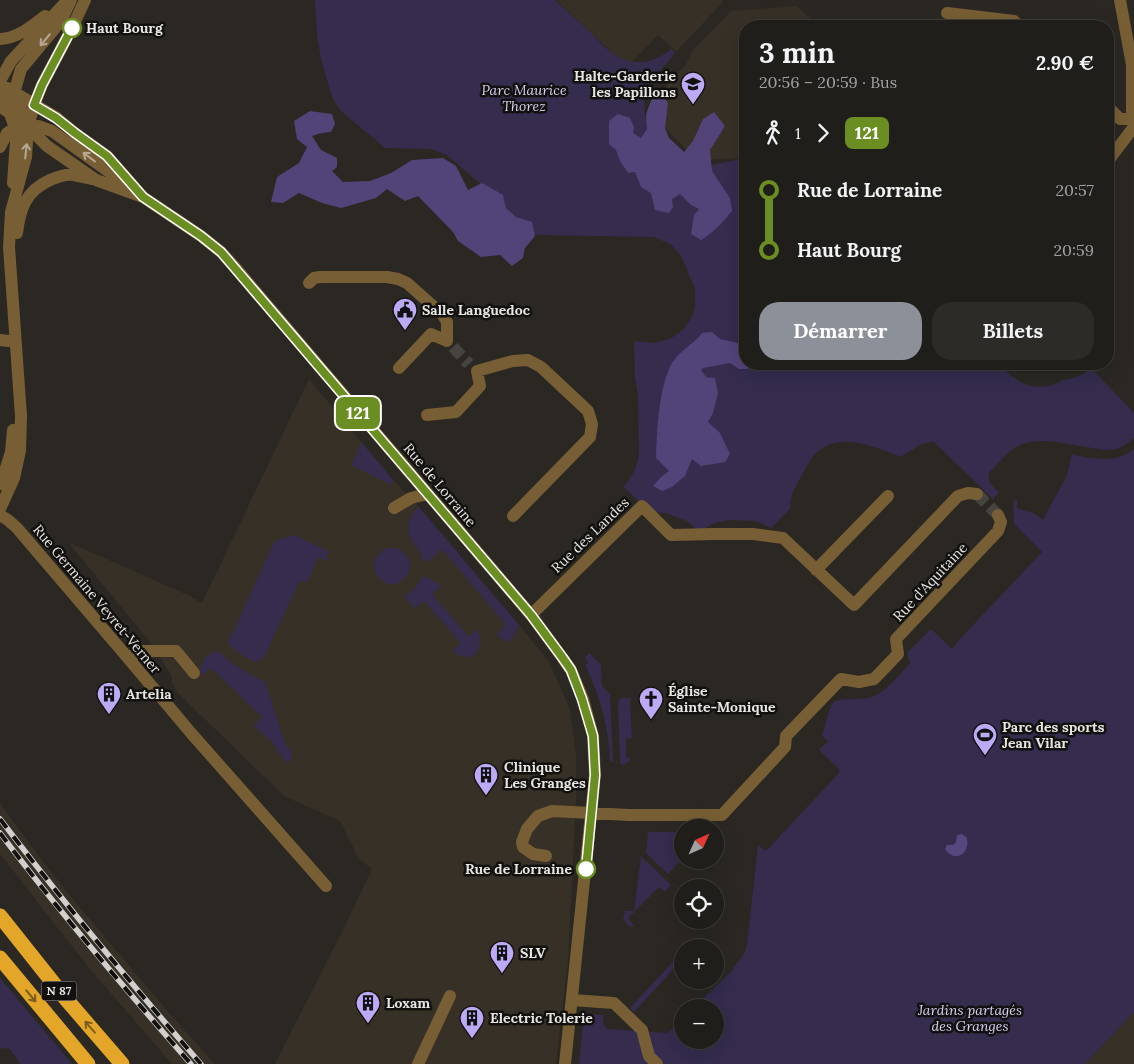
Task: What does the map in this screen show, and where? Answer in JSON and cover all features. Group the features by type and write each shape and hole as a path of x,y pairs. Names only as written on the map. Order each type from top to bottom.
{"highway":[{"name":"N 87","path":"0,916 66,999 122,1064"},
{"name":"N 87","path":"0,958 88,1064"}],"street":[{"path":"0,39 23,32 68,0"},
{"path":"14,478 20,451 21,416 9,247 16,141 0,84 11,60 68,0"},
{"path":"28,127 14,92 21,68 61,21 68,0"},
{"path":"11,212 26,157 28,127 34,105 42,85 85,0"},
{"path":"1114,151 1133,119 1132,65 1120,0"},
{"path":"947,13 1006,20"},
{"name":"Rue de Lorraine","path":"0,84 56,118 107,156 143,197"},
{"path":"0,106 10,121 28,127 38,126 52,131 143,197"},
{"path":"1114,112 1120,118 1133,119"},
{"path":"0,147 7,134 10,121"},
{"name":"Rue de Lorraine","path":"28,127 47,146 96,180 143,197 201,236 221,252 531,615 571,670 593,736 595,775 565,1064"},
{"path":"0,509 24,450 28,414 15,246 19,218 30,193 53,178 72,175 96,180"},
{"path":"0,246 4,340 13,418 11,452 0,484"},
{"path":"309,283 314,278 320,277 387,277 398,279 407,283 444,315 447,322 450,344 431,334 398,368"},
{"path":"427,415 456,412 480,386 473,367 528,360 542,367 588,412 592,424 590,438 513,516"},
{"path":"888,496 816,570 854,605 958,496 968,493 977,494"},
{"path":"394,508 411,498 427,494"},
{"name":"Rue des Landes","path":"531,615 642,506 671,535 743,534 783,538 816,570"},
{"name":"Rue Germaine Veyret-Verner","path":"0,515 17,528 191,733 326,886"},
{"name":"Rue d'Aquitaine","path":"592,813 722,815 785,747 786,736 841,679 860,682 874,679 898,654 896,639 998,531 1001,522 998,515"},
{"path":"128,658 143,651 176,651 194,674"},
{"path":"546,856 533,854 523,847 522,842 526,829 538,816 552,811 592,813"},
{"path":"418,1064 450,996"},
{"path":"572,1000 614,1003 642,1030 648,1056 657,1064"}],"shaded area":[{"path":"556,0 721,0 723,2 676,52 658,35 627,67"},
{"path":"797,6 812,20 739,20 739,158 697,160 661,124 659,93 686,65 692,51 731,11"},
{"path":"653,96 664,96 668,103 665,128 669,138 684,152 693,141 703,119 714,112 725,126 710,150 712,171 730,198 732,211 718,227 701,240 691,234 694,215 699,209 691,205 680,194 672,199 673,207 669,213 655,210 651,193 641,187 635,172 628,173 620,161 616,150 609,144 609,121 618,114 630,118 634,127 633,133 641,138 647,129 646,114"},
{"path":"310,111 332,114 335,124 331,132 312,136 321,150 337,158 337,167 332,171 343,182 370,181 391,173 412,160 443,158 456,166 468,190 482,183 503,195 506,208 516,217 532,222 535,236 525,248 523,258 512,266 500,255 481,257 458,241 453,232 418,196 405,201 387,189 376,198 341,208 322,203 299,193 283,203 271,202 277,177 299,163 307,147 297,139 294,121"},
{"path":"712,332 720,339 739,344 739,369 730,363 701,370 706,377 715,378 718,393 713,413 708,422 720,433 730,454 725,462 701,466 692,459 685,476 672,487 662,491 653,486 669,471 656,458 657,427 663,387 675,358 702,333"},
{"path":"309,379 549,662 569,707 576,754 576,798 568,961 556,1064 275,1064 372,869 359,859 340,821 284,796 176,691 172,683 172,676 150,642 68,542 202,603"},
{"path":"0,803 72,898 169,1013 215,1064 172,1064 89,968 0,854"},
{"path":"962,834 967,838 965,850 960,855 951,855 945,849 947,845 953,845 956,842 957,835"},
{"path":"1134,1012 1134,1064 1085,1064"}],"green space":[{"name":"Parc Maurice Thorez","path":"315,0 555,0 609,50 622,59 644,62 658,58 671,49 675,52 654,77 644,99 645,116 648,123 657,137 707,166 739,159 739,370 1005,370 1020,382 1040,387 1050,386 1093,370 1134,413 1134,438 1120,448 1109,450 1046,441 1028,442 1020,445 1008,453 989,472 989,481 999,492 993,499 933,441 920,445 901,457 878,448 854,442 842,442 831,444 820,450 811,459 794,490 790,509 771,528 755,521 730,520 714,523 702,530 697,530 687,521 666,513 651,512 623,487 634,471 639,451 638,395 635,377 634,341 653,343 670,339 684,329 693,315 695,289 682,258 670,244 654,237 534,234 447,155 431,149 385,148 341,111 336,104 331,94 321,59 317,36"},
{"path":"362,443 393,480 391,485 351,465"},
{"name":"Parc des sports Jean Vilar","path":"1134,449 1134,1012 1085,1064 579,1064 584,1014 603,1015 603,1024 607,1029 668,1033 674,1027 674,1049 724,1049 724,999 702,999 713,989 724,989 724,978 734,969 744,954 747,945 758,845 766,851 839,773 839,769 819,750 828,742 822,735 834,702 872,697 883,691 910,663 907,653 931,629 952,649 1042,552 1014,524 1013,500 1017,501 1017,508 1033,513 1043,520 1067,475 1072,454 1103,459 1120,457"},
{"path":"419,507 519,625 510,642 498,636 498,632 506,625 442,549 427,562 423,560 408,531 411,518"},
{"path":"294,535 330,552 327,553 326,558 328,561 318,557 307,583 300,580 264,657 259,661 253,661 227,642 233,633 273,544 278,540"},
{"path":"392,548 399,549 405,553 409,559 409,573 405,579 399,583 392,584 385,583 379,579 375,573 374,566 375,559 379,553 385,549"},
{"path":"423,576 442,586 432,594 469,637 477,629 480,643 474,655 464,657 452,651 461,643 424,601 415,608 404,597 415,588"},
{"path":"218,651 240,668 265,682 286,746 292,751 291,759 287,764 271,741 254,726 262,717 211,668 203,675 200,671 205,658"},
{"path":"589,653 601,665 602,686 610,694 613,762 610,762 603,712 585,665 588,663 585,658"},
{"path":"621,698 634,698 630,701 632,738 626,739 626,757 629,757 630,761 623,765 620,763 618,702"},
{"path":"648,832 674,832 674,868 668,874 646,853"},
{"path":"641,856 671,885 665,892 659,887 628,918 634,926 630,927 623,919 625,911 634,911"},
{"path":"674,961 674,969 634,1012 630,1008"},
{"path":"0,978 72,1064 20,1064 10,1049 0,1048"}],"tunnel":[{"path":"453,347 469,364"},
{"path":"977,494 998,515"}],"railway":[{"path":"0,819 149,1004 201,1064"},
{"path":"0,833 93,950 191,1064"}],"bus line":[{"name":"121","path":"72,28 42,85 34,105 56,118 107,156 143,197 201,236 221,252 531,615 571,670 593,736 594,796 586,869"}],"place":[{"name":"Haut Bourg","path":"72,28"},
{"name":"Halte-Garderie les Papillons","path":"693,105"},
{"name":"Salle Languedoc","path":"405,331"},
{"name":"Artelia","path":"109,715"},
{"name":"Église Sainte-Monique","path":"651,720"},
{"name":"Parc des sports Jean Vilar","path":"985,756"},
{"name":"Clinique Les Granges","path":"486,796"},
{"name":"Rue de Lorraine","path":"586,869"},
{"name":"SLV","path":"502,974"},
{"name":"Loxam","path":"368,1024"},
{"name":"Electric Tolerie","path":"472,1039"}],"park label":[{"name":"Jardins partagés des Granges","path":"970,1018"}]}
